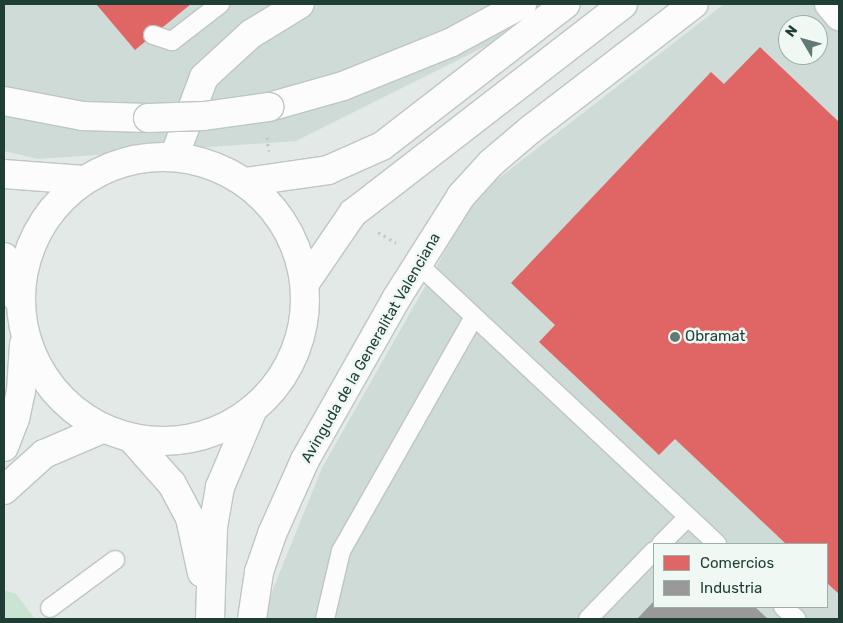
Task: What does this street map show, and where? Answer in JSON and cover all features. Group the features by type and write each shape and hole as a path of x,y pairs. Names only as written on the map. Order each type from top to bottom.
{"street":[{"path":"174,157 204,77 251,34 300,4"},
{"path":"4,101 83,116 148,118 204,116 269,107 343,86 442,46 522,4"},
{"path":"245,182 328,170 382,146 566,4"},
{"path":"305,283 353,213 623,4"},
{"name":"Avinguda de la Generalitat Valenciana","path":"252,619 259,572 287,498 306,460 417,262 461,196 491,163 531,129 694,4"},
{"path":"829,4 839,16"},
{"path":"20,307 26,258 48,214 84,180 127,161 174,157 212,165 245,182 264,198 283,223 300,260 305,283 305,312 296,348 289,366 273,390 253,409 226,427 195,438 164,442 132,439 102,429 73,410 49,386 24,344"},
{"path":"4,174 84,180"},
{"path":"4,257 20,307 24,344 20,391 15,419 4,447"},
{"path":"210,615 213,527 220,487 253,409"},
{"path":"4,490 44,454 102,429"},
{"path":"132,439 172,484 190,518 210,615"}],"lane":[{"path":"153,35 172,41 220,4"},
{"path":"417,262 716,543"},
{"path":"325,619 341,551 474,317"},
{"path":"662,543 688,517"},
{"path":"588,619 653,552"},
{"path":"50,608 116,560"},
{"path":"784,608 797,619"}],"shaded area":[{"path":"4,4 542,4 494,42 296,141 38,159 4,151"},
{"path":"724,4 839,4 839,619 261,619 322,468 477,195"}],"green space":[{"path":"4,590 16,594 35,619 4,619"}],"building: Comercios":[{"path":"96,4 191,4 135,50"},
{"path":"760,47 839,122 839,594 828,584 828,543 785,543 675,439 659,455 539,342 555,325 511,283 711,72 724,84"}],"building: Industria":[{"path":"653,602 653,608 756,608 768,619 637,619"}],"place":[{"name":"Obramat","path":"675,337"}]}
